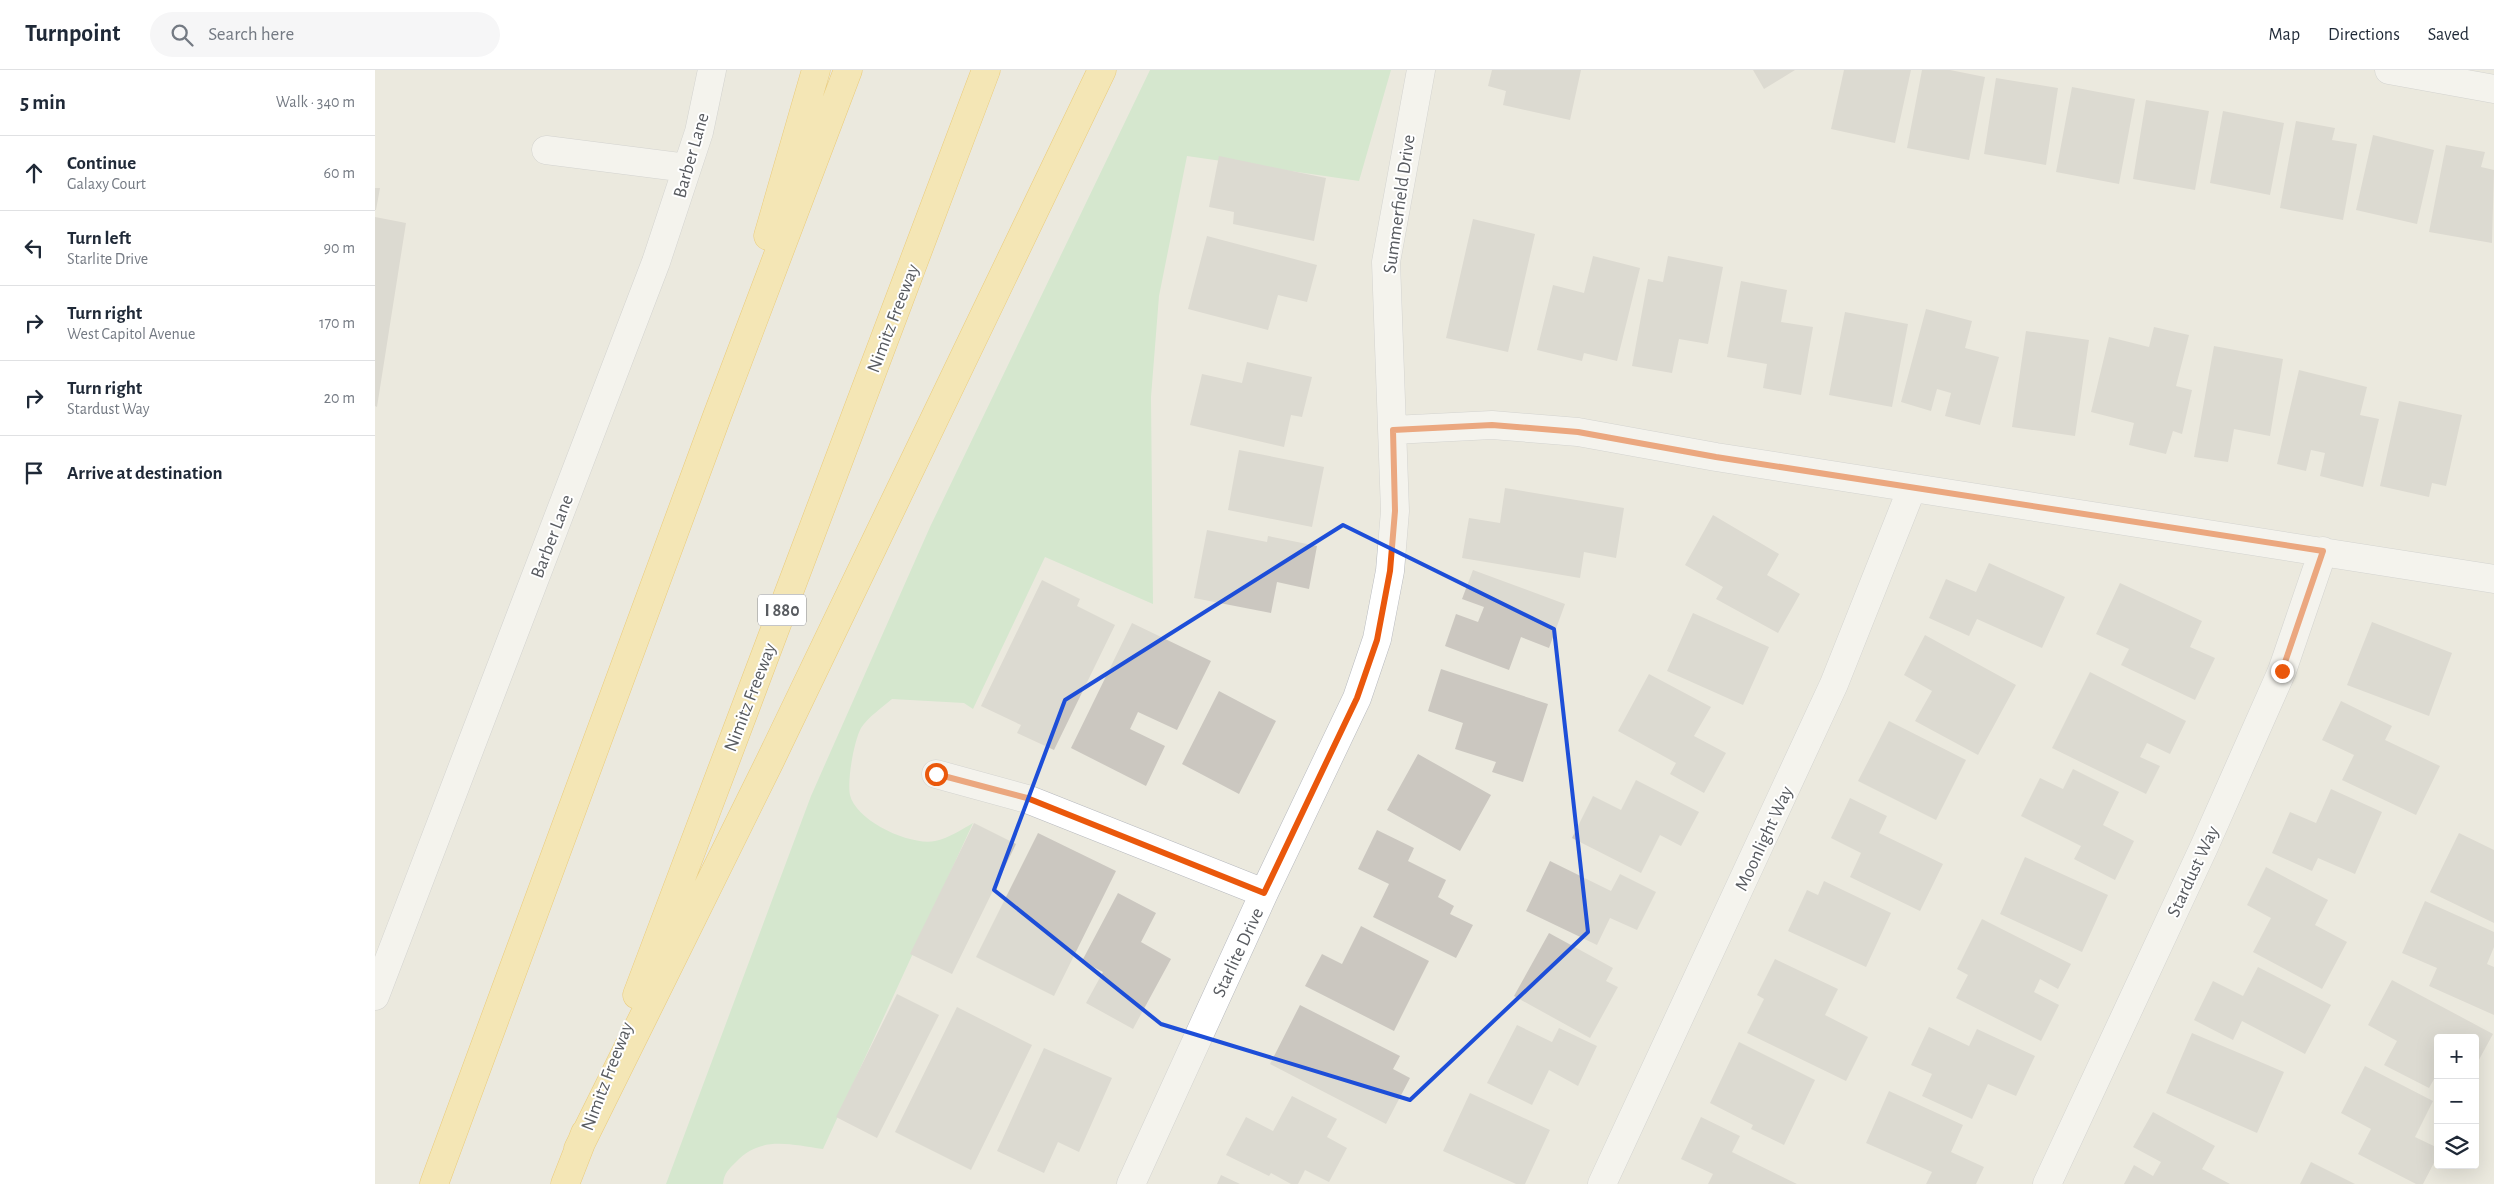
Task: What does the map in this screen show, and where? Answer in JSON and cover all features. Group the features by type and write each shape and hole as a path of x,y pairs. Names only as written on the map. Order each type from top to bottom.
{"highway":[{"path":"717,416 816,70"},
{"path":"434,1184 717,416 848,70"},
{"name":"Nimitz Freeway","path":"565,1184 986,70"},
{"path":"579,1149 770,761 1103,70"}],"street":[{"name":"Barber Lane","path":"375,996 656,262 699,132 712,70"},
{"name":"Summerfield Drive","path":"1393,430 1386,262 1421,70"},
{"path":"2389,70 2494,89"},
{"path":"546,150 687,168"},
{"path":"1393,430 1492,425 1578,432 1912,488 2494,579"},
{"name":"Starlite Drive","path":"1131,1184 1264,893 1357,698 1377,640 1390,571 1395,511 1393,430"},
{"name":"Moonlight Way","path":"1603,1184 1834,684 1912,488"},
{"name":"Stardust Way","path":"2047,1184 2204,847 2282,671 2323,551"},
{"path":"936,774 1027,798 1264,893"}],"highlighted area":[{"path":"1343,525 1554,629 1588,932 1410,1100 1161,1024 994,890 1065,700"}],"green space":[{"path":"1150,70 1391,70 1359,181 1187,156 1159,296 1151,397 1153,604 1045,557 973,709 964,703 892,699 864,724 856,742 849,780 850,795 854,805 862,814 885,830 912,840 924,842 945,838 973,823 823,1149 788,1144 766,1145 756,1148 736,1162 726,1174 723,1184 666,1184 811,796 930,527"}],"building":[{"path":"1492,70 1581,70 1570,120 1503,105 1506,91 1488,86"},
{"path":"1753,70 1795,70 1764,89"},
{"path":"1844,70 1911,70 1895,143 1831,129"},
{"path":"1922,70 1950,70 1985,77 1969,160 1907,148"},
{"path":"1996,78 2058,88 2046,165 1984,154"},
{"path":"2072,87 2135,99 2119,184 2056,172"},
{"path":"2146,100 2209,111 2195,190 2133,179"},
{"path":"2223,111 2284,123 2270,195 2210,183"},
{"path":"2296,121 2335,128 2332,140 2357,144 2343,220 2280,208"},
{"path":"2373,135 2434,150 2417,224 2356,210"},
{"path":"2446,145 2485,152 2481,167 2494,170 2492,243 2429,232"},
{"path":"1219,156 1326,178 1314,241 1233,224 1234,212 1209,207"},
{"path":"375,188 380,188 376,210 375,210"},
{"path":"375,217 406,223 377,407 375,406"},
{"path":"1473,219 1535,234 1508,352 1446,338"},
{"path":"1207,236 1317,265 1307,302 1278,295 1268,330 1188,309"},
{"path":"1593,256 1640,268 1617,361 1584,353 1582,361 1537,350 1553,285 1584,293"},
{"path":"1668,256 1723,267 1708,344 1679,339 1672,373 1632,366 1648,279 1663,282"},
{"path":"1741,281 1787,290 1781,322 1813,327 1801,395 1763,388 1767,364 1727,357"},
{"path":"1926,309 1972,321 1965,348 1999,357 1980,425 1945,416 1951,393 1937,389 1931,411 1901,402"},
{"path":"1845,312 1908,324 1892,407 1829,395"},
{"path":"2154,327 2189,335 2176,386 2192,390 2182,434 2173,431 2166,454 2129,445 2134,423 2091,412 2109,337 2149,347"},
{"path":"2026,331 2089,340 2075,436 2012,427"},
{"path":"2214,346 2283,359 2270,436 2234,429 2228,462 2194,457"},
{"path":"1247,362 1312,377 1302,417 1291,415 1284,447 1190,425 1202,374 1242,383"},
{"path":"2299,370 2367,387 2360,415 2379,419 2363,487 2320,476 2325,453 2311,450 2306,471 2277,464"},
{"path":"2399,401 2462,415 2446,486 2432,483 2429,497 2380,486"},
{"path":"1239,450 1324,467 1312,527 1228,510"},
{"path":"1505,488 1624,508 1616,558 1584,552 1580,578 1462,558 1469,518 1500,523"},
{"path":"1713,515 1779,554 1767,575 1800,594 1778,633 1716,599 1723,587 1685,565"},
{"path":"1207,530 1267,542 1268,536 1317,546 1309,589 1277,582 1271,613 1194,598"},
{"path":"1989,563 2065,597 2042,648 1977,619 1969,636 1929,618 1946,579 1976,592"},
{"path":"1473,570 1565,604 1549,648 1521,637 1509,670 1445,646 1456,614 1478,622 1484,607 1462,599"},
{"path":"1042,580 1080,599 1077,606 1115,625 1054,750 1017,733 1021,725 981,706"},
{"path":"2120,583 2202,621 2190,647 2215,658 2195,700 2121,665 2129,649 2096,634"},
{"path":"1693,613 1769,647 1743,705 1667,671"},
{"path":"2372,622 2452,653 2429,716 2347,685"},
{"path":"1132,623 1211,661 1177,730 1138,712 1130,729 1165,746 1146,786 1071,748"},
{"path":"1925,635 2016,685 1978,755 1915,721 1932,691 1904,675"},
{"path":"1441,669 1548,704 1523,782 1492,772 1496,762 1455,749 1463,723 1428,711"},
{"path":"2090,672 2186,721 2170,754 2147,743 2140,757 2160,766 2146,794 2052,748"},
{"path":"1649,674 1711,707 1694,736 1726,753 1704,793 1670,774 1676,763 1618,731"},
{"path":"1219,691 1276,721 1239,794 1182,764"},
{"path":"2341,701 2392,726 2385,740 2440,766 2416,815 2342,780 2354,755 2322,740"},
{"path":"1889,721 1966,760 1936,820 1858,781"},
{"path":"1418,754 1491,795 1460,851 1387,810"},
{"path":"2073,769 2119,792 2103,825 2134,841 2115,880 2074,859 2081,846 2021,816 2040,778 2063,789"},
{"path":"1636,780 1699,812 1681,846 1660,835 1641,873 1572,838 1593,796 1621,810"},
{"path":"2331,789 2382,812 2355,874 2318,858 2312,871 2272,853 2290,812 2316,823"},
{"path":"1850,798 1887,816 1879,833 1943,864 1920,911 1850,877 1861,853 1831,838"},
{"path":"974,823 1016,844 952,974 910,954"},
{"path":"1377,830 1414,848 1408,861 1446,880 1438,897 1454,906 1450,914 1473,925 1456,958 1373,917 1389,884 1358,869"},
{"path":"1038,833 1116,871 1054,996 976,957"},
{"path":"2459,833 2494,850 2494,923 2430,892"},
{"path":"2025,857 2108,895 2082,952 2000,914"},
{"path":"1550,861 1611,891 1620,874 1656,892 1637,930 1610,918 1597,945 1526,911"},
{"path":"2266,867 2328,900 2315,925 2347,942 2322,989 2253,952 2271,918 2247,905"},
{"path":"1824,881 1891,913 1866,967 1788,931 1807,890 1818,895"},
{"path":"1118,893 1156,913 1141,942 1171,959 1133,1029 1086,1003 1103,972 1082,961"},
{"path":"2425,901 2494,932 2494,947 2487,964 2494,967 2494,1015 2429,986 2437,968 2402,953"},
{"path":"1982,919 2071,964 2058,989 2040,979 2034,992 2059,1005 2041,1041 1956,998 1968,975 1957,969"},
{"path":"1361,926 1429,961 1394,1031 1305,986 1322,954 1342,964"},
{"path":"1549,933 1613,968 1606,981 1618,987 1590,1038 1514,996"},
{"path":"1775,959 1838,989 1825,1015 1868,1037 1846,1081 1747,1033 1764,999 1757,995"},
{"path":"2258,967 2331,1005 2305,1054 2242,1021 2233,1040 2194,1020 2213,981 2243,996"},
{"path":"2392,980 2493,1034 2479,1060 2479,1034 2434,1034 2434,1079 2429,1088 2384,1065 2397,1041 2368,1025"},
{"path":"897,994 939,1015 877,1138 836,1117"},
{"path":"1300,1005 1400,1056 1393,1069 1410,1078 1386,1124 1270,1064"},
{"path":"957,1007 1032,1045 971,1170 895,1132"},
{"path":"1517,1025 1552,1042 1559,1028 1597,1046 1578,1086 1549,1070 1532,1105 1487,1083"},
{"path":"1929,1027 1969,1046 1977,1029 2035,1056 2016,1096 1988,1084 1972,1119 1922,1096 1932,1074 1911,1065"},
{"path":"2192,1033 2284,1072 2257,1133 2166,1093"},
{"path":"1739,1042 1815,1080 1784,1145 1751,1129 1753,1125 1710,1103"},
{"path":"1044,1048 1112,1078 1079,1152 1058,1142 1044,1173 997,1151"},
{"path":"2365,1066 2433,1101 2415,1137 2434,1146 2434,1163 2423,1184 2416,1184 2358,1154 2371,1129 2341,1113"},
{"path":"1889,1091 1963,1125 1951,1152 1984,1167 1976,1184 1926,1184 1932,1172 1866,1143"},
{"path":"1470,1093 1550,1130 1525,1184 1516,1184 1443,1151"},
{"path":"1292,1096 1337,1119 1327,1137 1347,1148 1329,1182 1305,1170 1298,1184 1291,1184 1271,1173 1269,1176 1226,1155 1246,1117 1273,1131"},
{"path":"2153,1112 2215,1146 2202,1169 2230,1184 2124,1184 2134,1165 2153,1176 2161,1162 2133,1147"},
{"path":"1701,1117 1740,1136 1732,1152 1797,1184 1708,1184 1713,1174 1681,1159"},
{"path":"2311,1162 2355,1184 2300,1184"},
{"path":"1221,1175 1240,1184 1217,1184"}],"route":[{"path":"936,774 1027,798 1264,893 1357,698 1377,640 1390,571 1395,511 1393,430 1492,425 1578,432 1716,457 2323,551 2282,671"}]}
